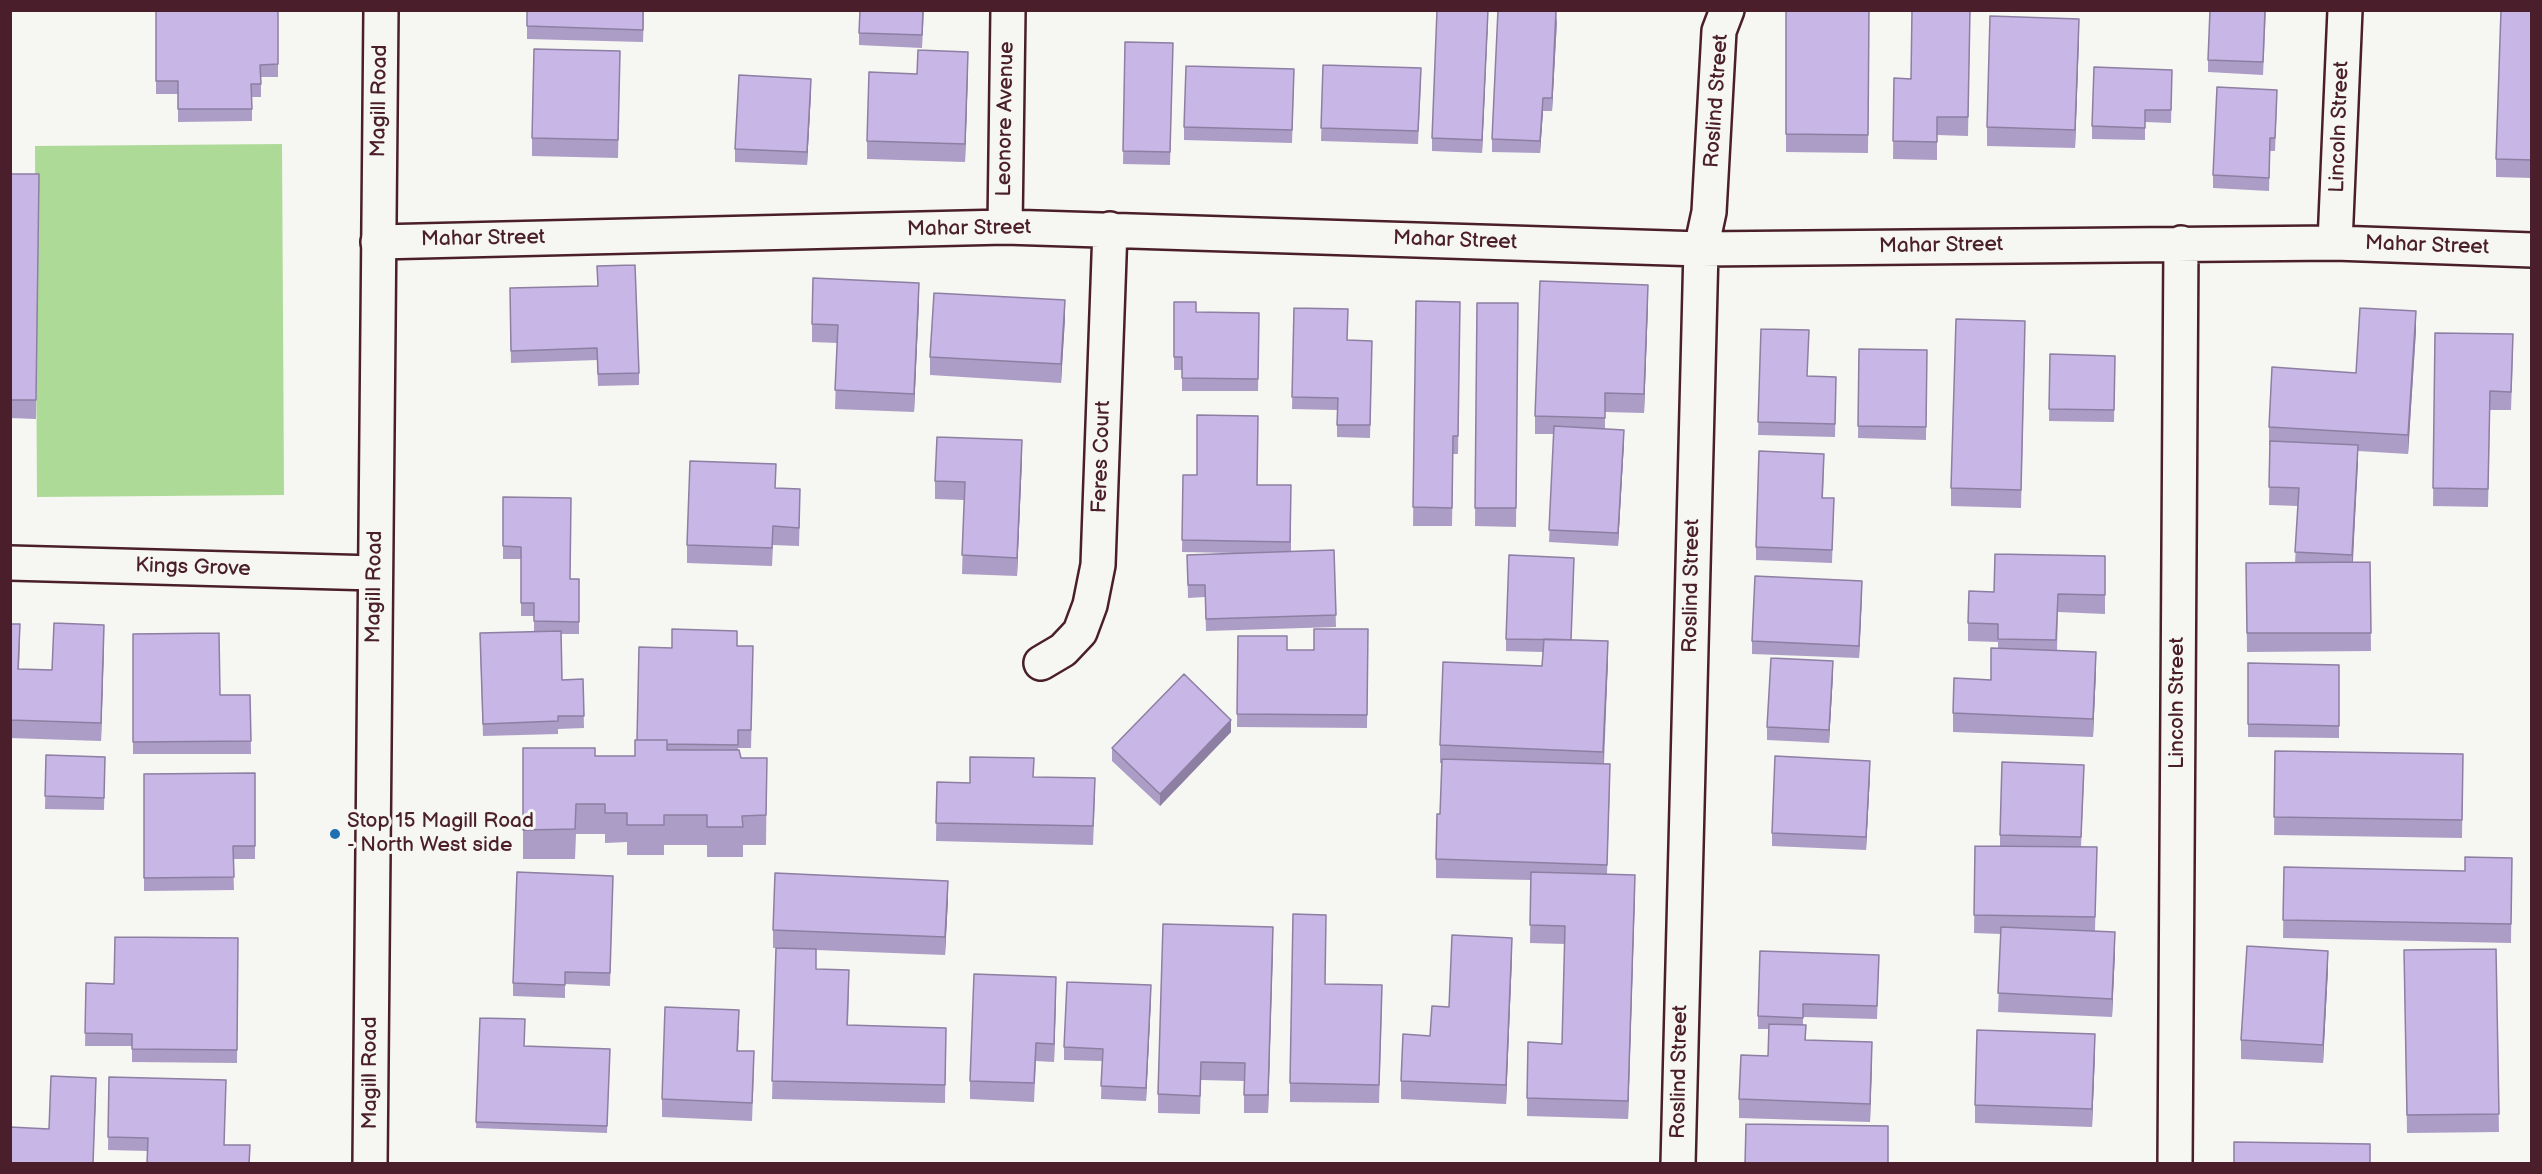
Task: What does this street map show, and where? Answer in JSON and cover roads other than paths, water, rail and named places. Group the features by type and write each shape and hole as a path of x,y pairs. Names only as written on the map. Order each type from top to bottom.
{"street":[{"name":"Magill Road","path":"370,1164 381,10"},
{"name":"Leonore Avenue","path":"1005,227 1008,10"},
{"name":"Roslind Street","path":"1678,1164 1701,249 1709,212 1719,32 1727,10"},
{"name":"Lincoln Street","path":"2336,243 2345,10"},
{"name":"Mahar Street","path":"378,242 1005,227 1701,249 2336,243 2532,250"},
{"name":"Feres Court","path":"1041,663 1063,650 1080,632 1090,605 1098,565 1110,229"},
{"name":"Lincoln Street","path":"2175,1164 2181,243"},
{"name":"Kings Grove","path":"10,563 375,573"}],"place":[{"name":"Stop 15 Magill Road - North West side","path":"335,834"}]}
